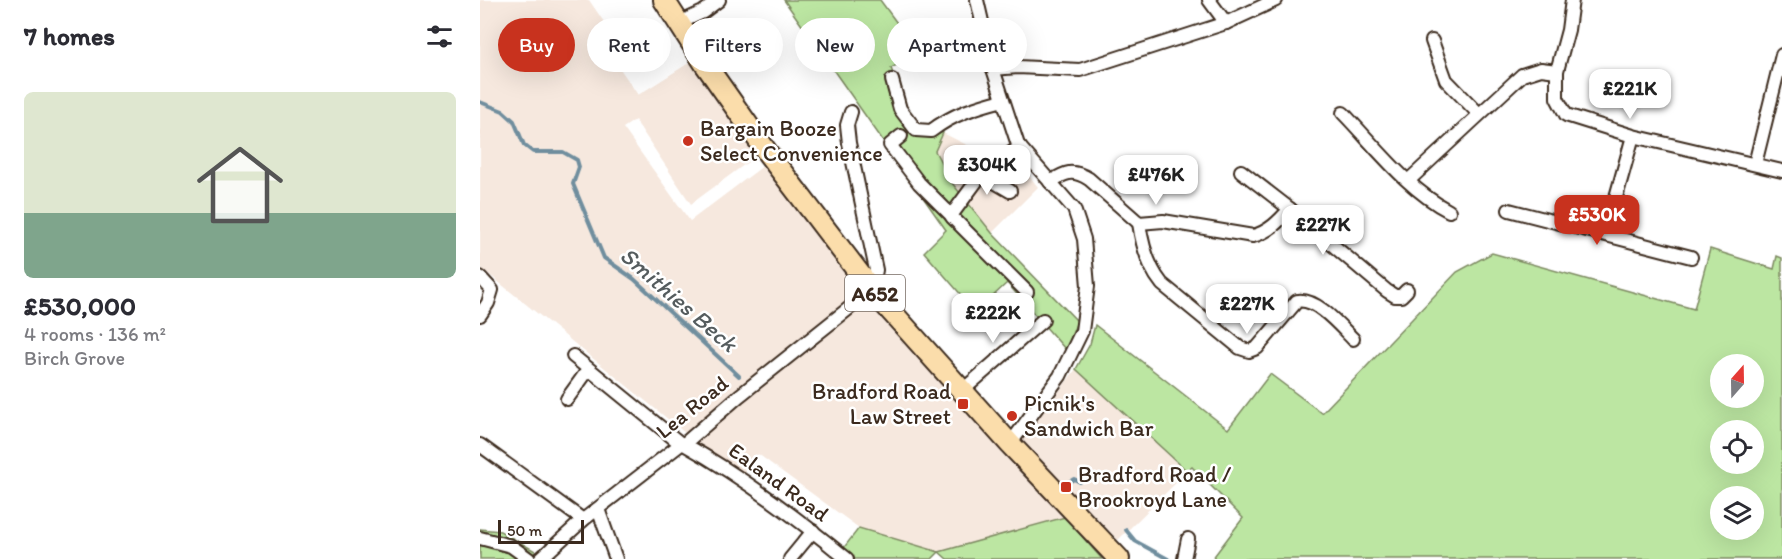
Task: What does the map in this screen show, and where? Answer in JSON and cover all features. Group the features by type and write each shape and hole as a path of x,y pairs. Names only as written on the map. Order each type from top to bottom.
{"main road":[{"name":"A652","path":"664,0 705,64 769,155 872,290 1010,444 1119,559"}],"street":[{"path":"679,23 704,12 719,0"},
{"path":"978,0 982,18"},
{"path":"1209,0 1226,23"},
{"path":"1027,67 1080,70 1226,23 1276,0"},
{"path":"1572,0 1568,30 1557,71 1557,98 1566,115 1634,136 1782,171"},
{"path":"1432,41 1446,80 1479,114"},
{"path":"1755,164 1782,55"},
{"path":"1408,181 1522,75 1541,69 1557,71"},
{"path":"994,72 1020,147 1074,209 1084,239 1088,286 1082,331 1060,376 1010,444"},
{"path":"892,80 900,109 916,129 931,131 944,120 964,111 1003,100"},
{"path":"851,112 847,125 849,143 876,270 872,290"},
{"path":"1343,113 1408,181 1437,205 1449,211"},
{"path":"901,136 890,145 919,183 1027,292"},
{"path":"1606,233 1634,136"},
{"path":"952,216 981,174 1020,147"},
{"path":"1242,171 1387,291 1395,296 1401,296 1407,290"},
{"path":"1050,182 1066,173 1080,173 1089,179 1139,223 1142,243 1155,276 1162,284 1240,348 1249,351 1257,348 1297,302 1302,300 1310,301 1353,339"},
{"path":"981,174 1010,192"},
{"path":"1139,223 1163,221 1253,236 1263,233 1274,225 1290,209"},
{"path":"1509,210 1606,233 1691,257"},
{"path":"480,278 492,290 488,303 480,315"},
{"name":"Lea Road","path":"540,559 583,520 682,444 872,290"},
{"path":"963,390 1043,320"},
{"name":"Ealand Road","path":"573,356 682,444 714,461 765,494 847,559"},
{"path":"567,399 588,370"},
{"path":"480,445 583,520"},
{"path":"598,508 616,559"},
{"path":"790,559 813,531"},
{"path":"480,538 511,546 529,559"},
{"path":"1184,559 1188,539"}],"shaded area":[{"path":"480,0 589,0 601,18 587,18 587,72 622,72 638,95 683,67 683,72 699,72 756,156 691,204 635,120 623,128 690,221 767,163 857,283 1065,517 939,552 859,528 758,454 744,473 695,441 480,267"},
{"path":"943,133 985,154 1007,148 1038,187 992,233 952,183 935,151"},
{"path":"1076,369 1187,472 1118,540 1021,441"}],"green space":[{"path":"784,0 880,0 893,18 887,18 887,72 892,72 904,105 920,126 943,133 935,151 952,183 992,233 1077,321 1066,350 1007,283 976,312 924,252 946,230 835,72 875,72 875,18 797,18"},
{"path":"1710,249 1774,269 1777,256 1782,258 1782,559 1212,559 1243,518 1192,467 1187,471 1076,369 1090,344 1095,325 1228,429 1270,374 1322,413 1457,272 1492,253 1694,309"},
{"path":"1065,517 1102,559 947,559 939,552"},
{"path":"859,528 939,552 932,559 854,559 842,550"},
{"path":"480,529 500,531 535,551 535,559 480,559"}],"waterway":[{"name":"Smithies Beck","path":"480,102 503,111 514,121 524,145 533,152 563,152 577,160 579,167 573,184 604,258 634,279 739,376"},
{"name":"Smithies Beck","path":"1067,483 1074,479 1080,482"},
{"name":"Smithies Beck","path":"1126,530 1135,541 1168,559"}],"place":[{"name":"Bargain Booze Select Convenience","path":"688,141"},
{"name":"Bradford Road Law Street","path":"963,404"},
{"name":"Picnik's Sandwich Bar","path":"1012,416"},
{"name":"Bradford Road / Brookroyd Lane","path":"1066,487"}]}
